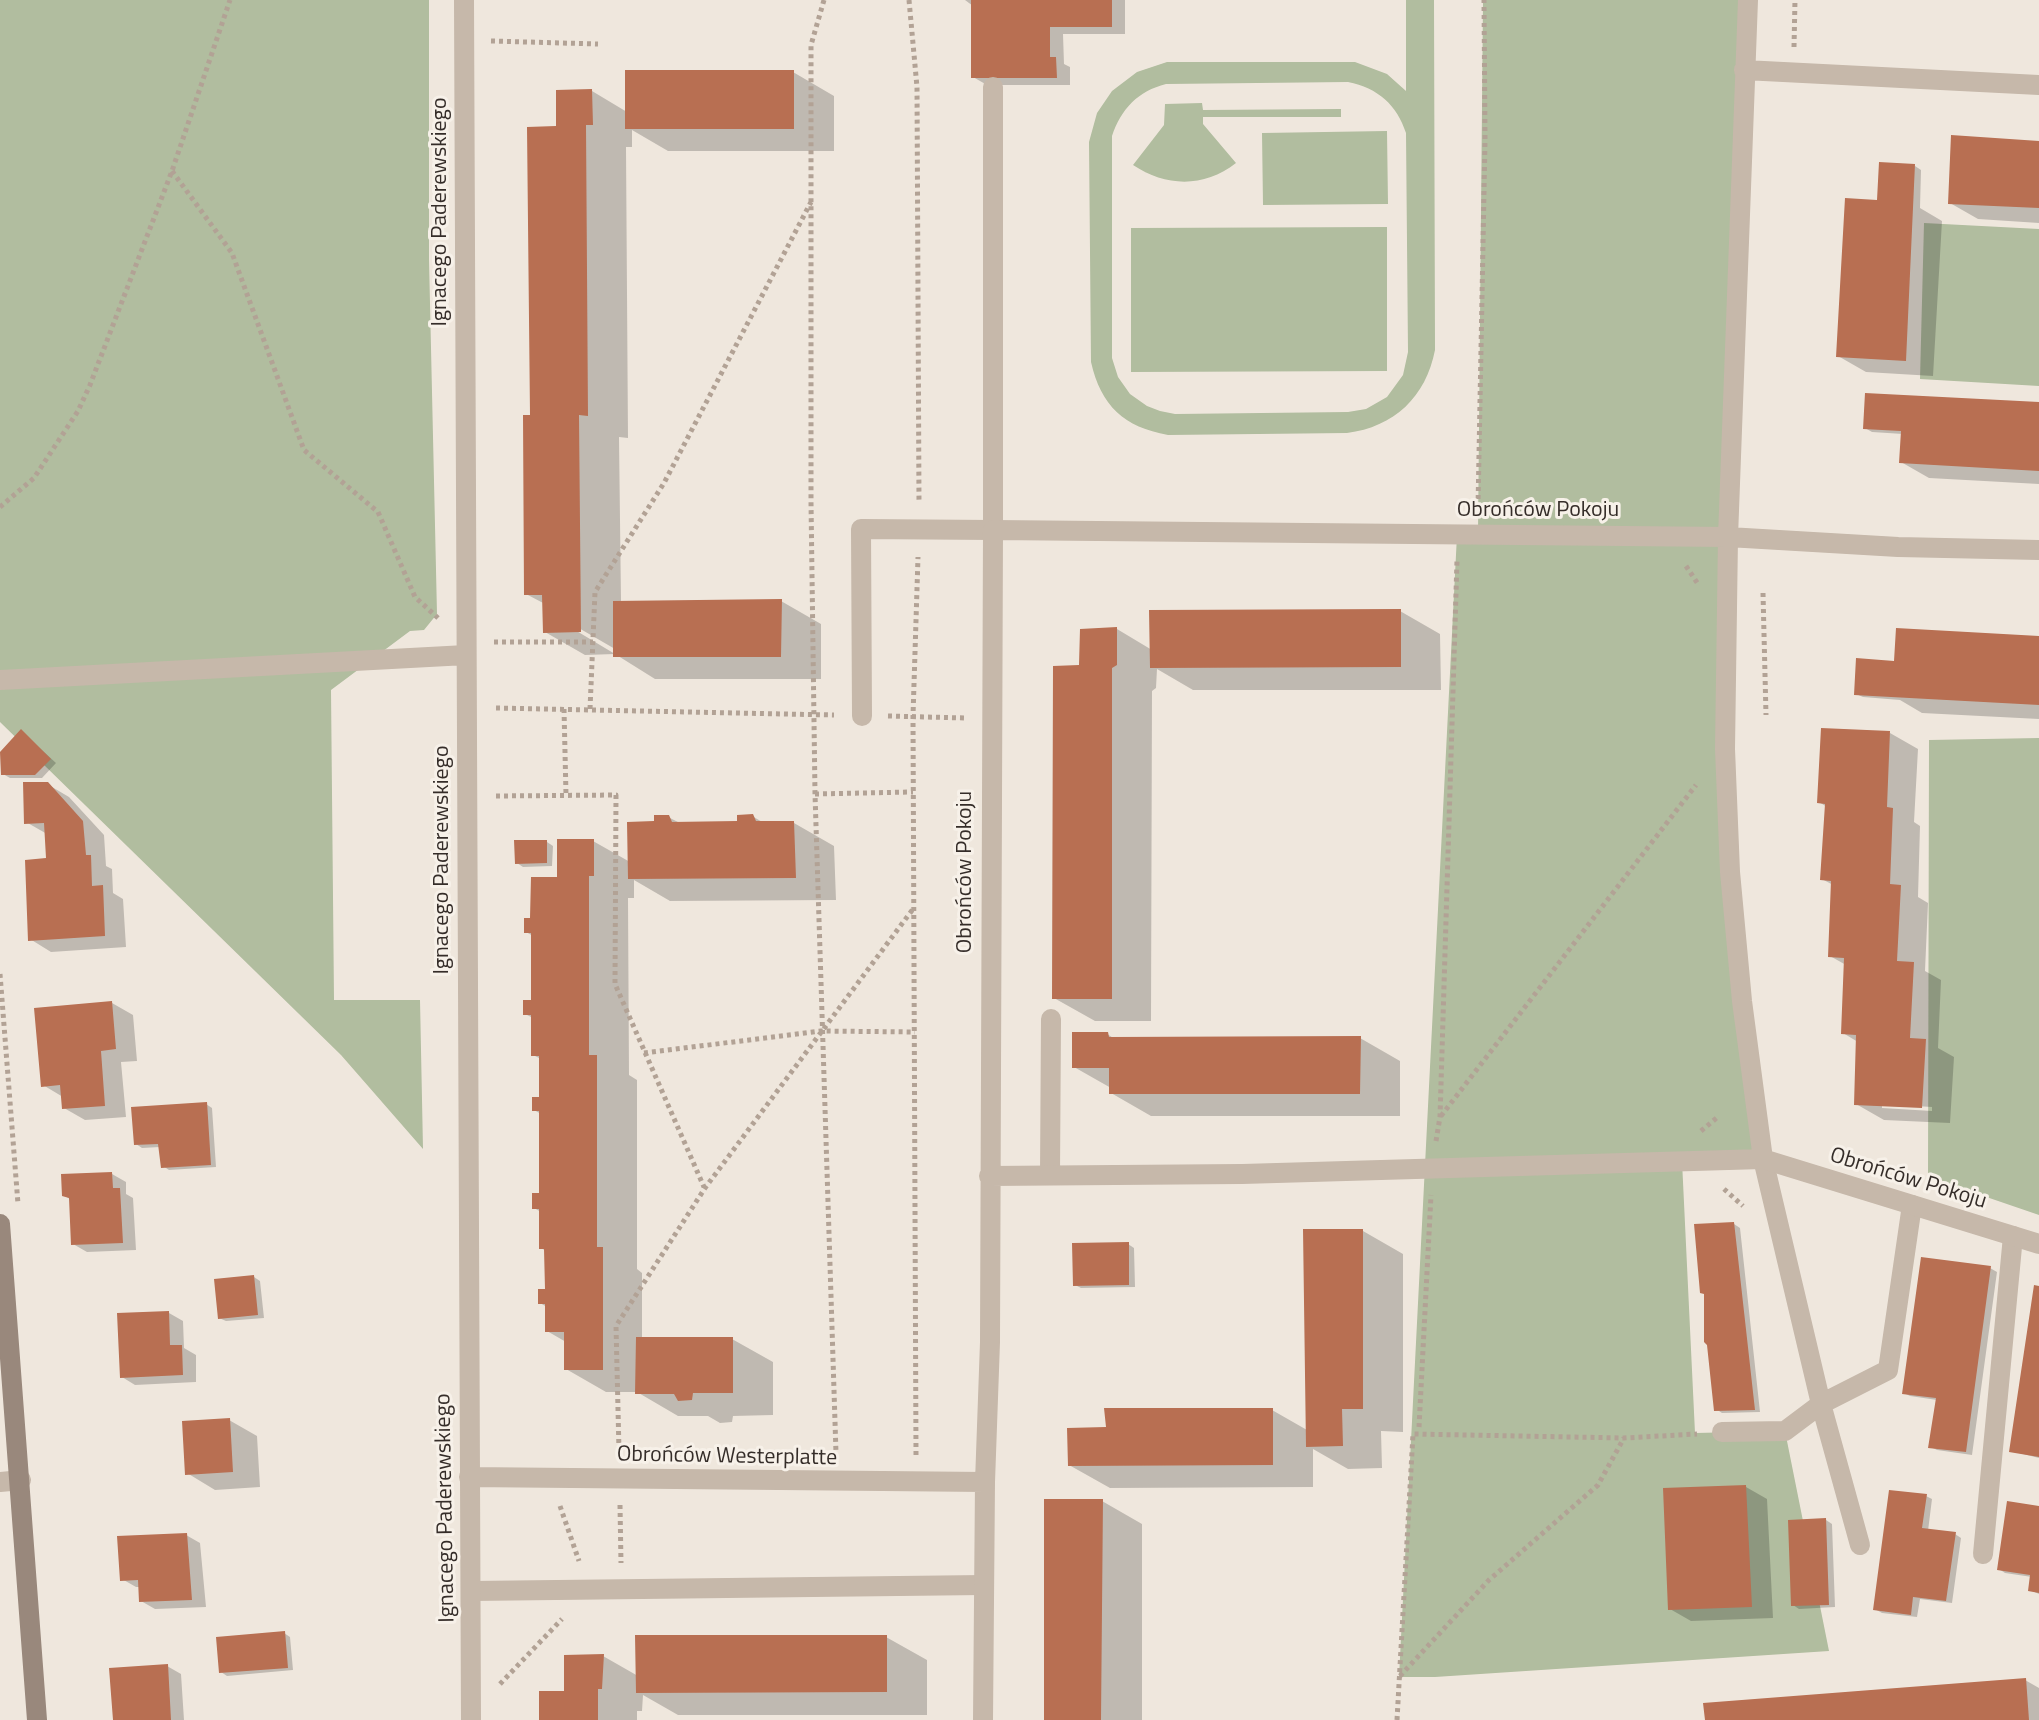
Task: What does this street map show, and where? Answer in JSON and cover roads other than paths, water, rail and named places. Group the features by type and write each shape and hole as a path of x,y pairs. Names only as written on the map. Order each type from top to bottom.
{"street":[{"name":"Ignacego Paderewskiego","path":"464,0 471,1720"},
{"path":"1748,0 1728,537 1725,749 1730,872 1740,986 1763,1159 1821,1404 1860,1545"},
{"path":"1744,70 2039,85"},
{"path":"862,716 861,529 919,527 993,530 993,87"},
{"name":"Obrońców Pokoju","path":"2039,550 1898,547 1728,537 993,530 989,1176 1242,1174 1763,1159 2039,1244"},
{"path":"0,680 466,655"},
{"path":"1050,1175 1051,1019"},
{"path":"983,1720 985,1482 990,1342 989,1176"},
{"path":"1722,1432 1785,1431 1821,1404 1888,1370 1912,1205"},
{"path":"0,1224 10,1481 37,1720"},
{"path":"1983,1554 2013,1236"},
{"name":"Obrońców Westerplatte","path":"469,1477 985,1482"},
{"path":"471,1591 984,1585"}]}
